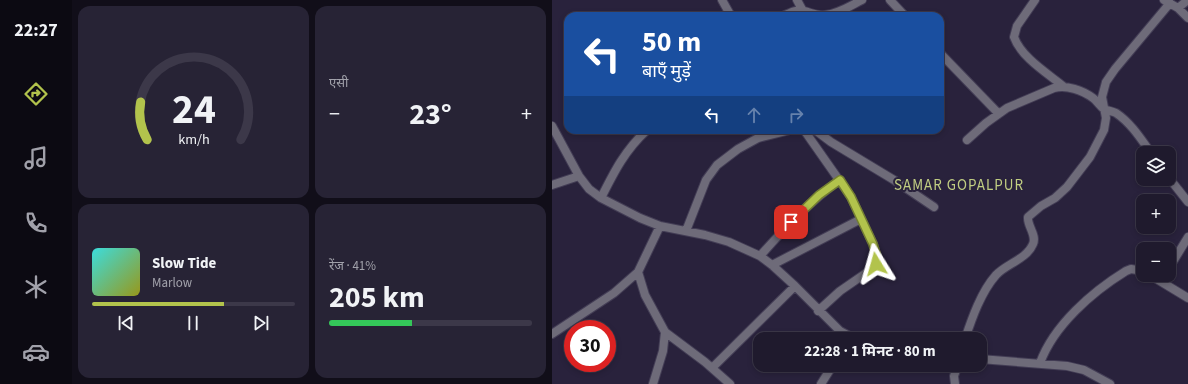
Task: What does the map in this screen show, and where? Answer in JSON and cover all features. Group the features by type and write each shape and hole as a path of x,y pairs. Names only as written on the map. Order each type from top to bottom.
{"street":[{"path":"722,0 729,12"},
{"path":"797,0 803,12"},
{"path":"838,12 862,0"},
{"path":"890,0 901,12"},
{"path":"1035,0 1017,26 1014,37 1020,49 1028,58 1062,86 1082,92 1105,109 1115,112 1136,131 1146,146"},
{"path":"1178,8 1188,0"},
{"path":"968,332 978,306 995,276 1002,269 1023,255 1034,244 1034,238 1028,222 1028,217 1041,206 1055,198 1067,187 1090,157 1104,130 1106,118 1102,97 1106,82 1167,2 1178,8 1188,18"},
{"path":"944,57 998,113"},
{"path":"967,140 998,113 1054,88 1062,86"},
{"path":"552,126 579,176 589,189 601,198 640,218 660,226 729,242 760,256 795,286 842,332"},
{"path":"601,198 622,159 631,146 644,134"},
{"path":"686,231 706,180 716,165 738,149 758,138 774,134"},
{"path":"807,134 851,197 862,219 877,257 876,264 840,290 818,310"},
{"path":"820,134 934,207"},
{"path":"552,185 579,176"},
{"path":"760,256 806,207 819,195 840,180"},
{"path":"1175,186 1188,202"},
{"path":"772,265 862,219"},
{"path":"552,334 614,293 638,272 660,226"},
{"path":"1176,256 1187,241"},
{"path":"1040,363 1051,339 1091,297 1126,271 1131,269 1136,270"},
{"path":"638,272 645,295 665,332 712,368 730,384"},
{"path":"1164,282 1188,298"},
{"path":"712,368 795,286"},
{"path":"652,384 663,351 665,332"},
{"path":"987,359 1067,366 1084,370 1110,384"},
{"path":"821,384 829,372"},
{"path":"955,372 954,376 955,384"}],"district":[{"name":"SAMAR GOPALPUR","path":"959,185"}],"route":[{"path":"791,222 819,195 840,180 851,197 873,244 877,257 876,264"}]}
